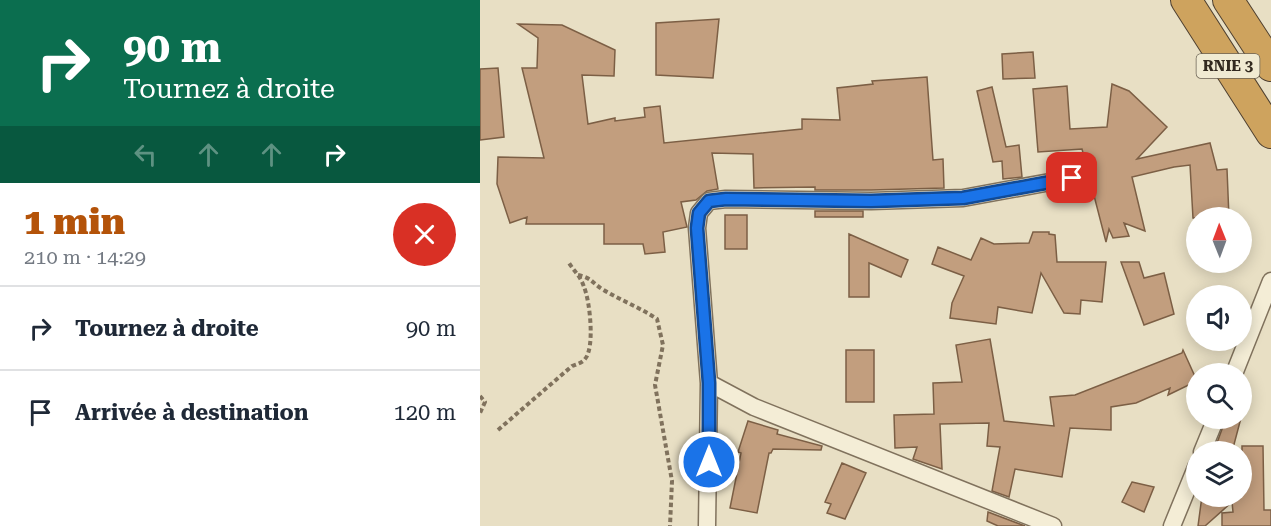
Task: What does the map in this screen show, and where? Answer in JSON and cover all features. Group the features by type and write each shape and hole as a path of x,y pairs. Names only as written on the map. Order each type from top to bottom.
{"highway":[{"name":"RNIE 3","path":"1186,0 1271,133"},
{"name":"RNIE 3","path":"1228,0 1271,66"}],"street":[{"path":"707,526 709,383 697,228 699,213 709,201 726,199 871,201 963,198 1072,178"},
{"path":"1238,363 1271,281"},
{"path":"709,383 754,407 1053,526"},
{"path":"1172,526 1186,492"}],"path":[{"path":"498,430 588,355 591,318 585,289 569,263"},
{"path":"578,275 591,278 602,289 631,302 657,318 663,345 655,385 672,481 670,526"},
{"path":"480,396 485,402 480,413"}],"building":[{"path":"719,19 713,78 656,75 656,23"},
{"path":"518,24 562,25 615,50 614,76 582,75 588,124 615,118 615,121 645,117 644,108 660,106 664,143 802,129 802,119 840,120 837,88 873,84 872,81 927,77 933,160 943,159 944,188 815,190 815,187 754,188 753,154 712,153 718,189 707,191 696,200 681,202 687,227 663,232 665,252 645,254 643,244 604,244 604,224 526,224 527,217 510,223 497,184 498,157 544,158 522,68 537,68 538,38"},
{"path":"1033,52 1035,78 1003,79 1002,54"},
{"path":"498,68 504,137 480,140 480,69"},
{"path":"1112,84 1129,91 1167,127 1137,159 1210,143 1217,170 1227,169 1229,207 1192,207 1190,165 1132,177 1145,231 1124,223 1129,236 1113,238 1109,229 1106,242 1082,149 1038,152 1033,89 1067,86 1070,129 1107,127"},
{"path":"992,87 1006,147 1019,145 1022,177 1003,179 1002,161 993,162 977,91"},
{"path":"815,211 863,211 863,217 815,217"},
{"path":"725,215 747,215 747,249 725,249"},
{"path":"1033,232 1049,232 1055,235 1057,262 1106,262 1102,302 1081,300 1080,314 1064,313 1041,273 1032,313 998,307 996,324 950,318 952,303 964,276 932,264 938,247 971,260 981,238 994,244 1029,243"},
{"path":"849,234 908,260 901,277 869,263 869,297 849,297"},
{"path":"1121,262 1139,262 1144,278 1164,273 1174,314 1144,325"},
{"path":"990,339 1004,421 1054,426 1050,397 1075,395 1182,353 1183,350 1189,363 1186,363 1186,386 1168,395 1170,388 1136,403 1111,407 1111,430 1070,428 1062,477 1015,469 1009,497 992,491 1000,447 987,446 989,423 940,424 942,469 913,459 917,447 895,448 894,415 934,414 933,383 962,382 956,345"},
{"path":"846,350 874,350 874,402 846,402"},
{"path":"748,421 778,430 777,434 822,446 821,450 773,449 769,453 757,513 730,508 741,453 738,452"},
{"path":"1222,429 1238,429 1235,441 1218,441"},
{"path":"1252,446 1263,446 1264,510 1271,510 1271,526 1222,526 1222,513 1233,512 1232,507 1252,507"},
{"path":"842,463 866,473 845,519 827,513 831,504 825,502"},
{"path":"1132,482 1154,487 1144,512 1122,502"},
{"path":"1201,507 1226,507 1205,526 1198,526"},
{"path":"988,512 1025,526 998,526 987,521"}],"route":[{"path":"709,462 709,383 697,228 699,213 709,201 726,199 871,201 963,198 1072,178"}]}
